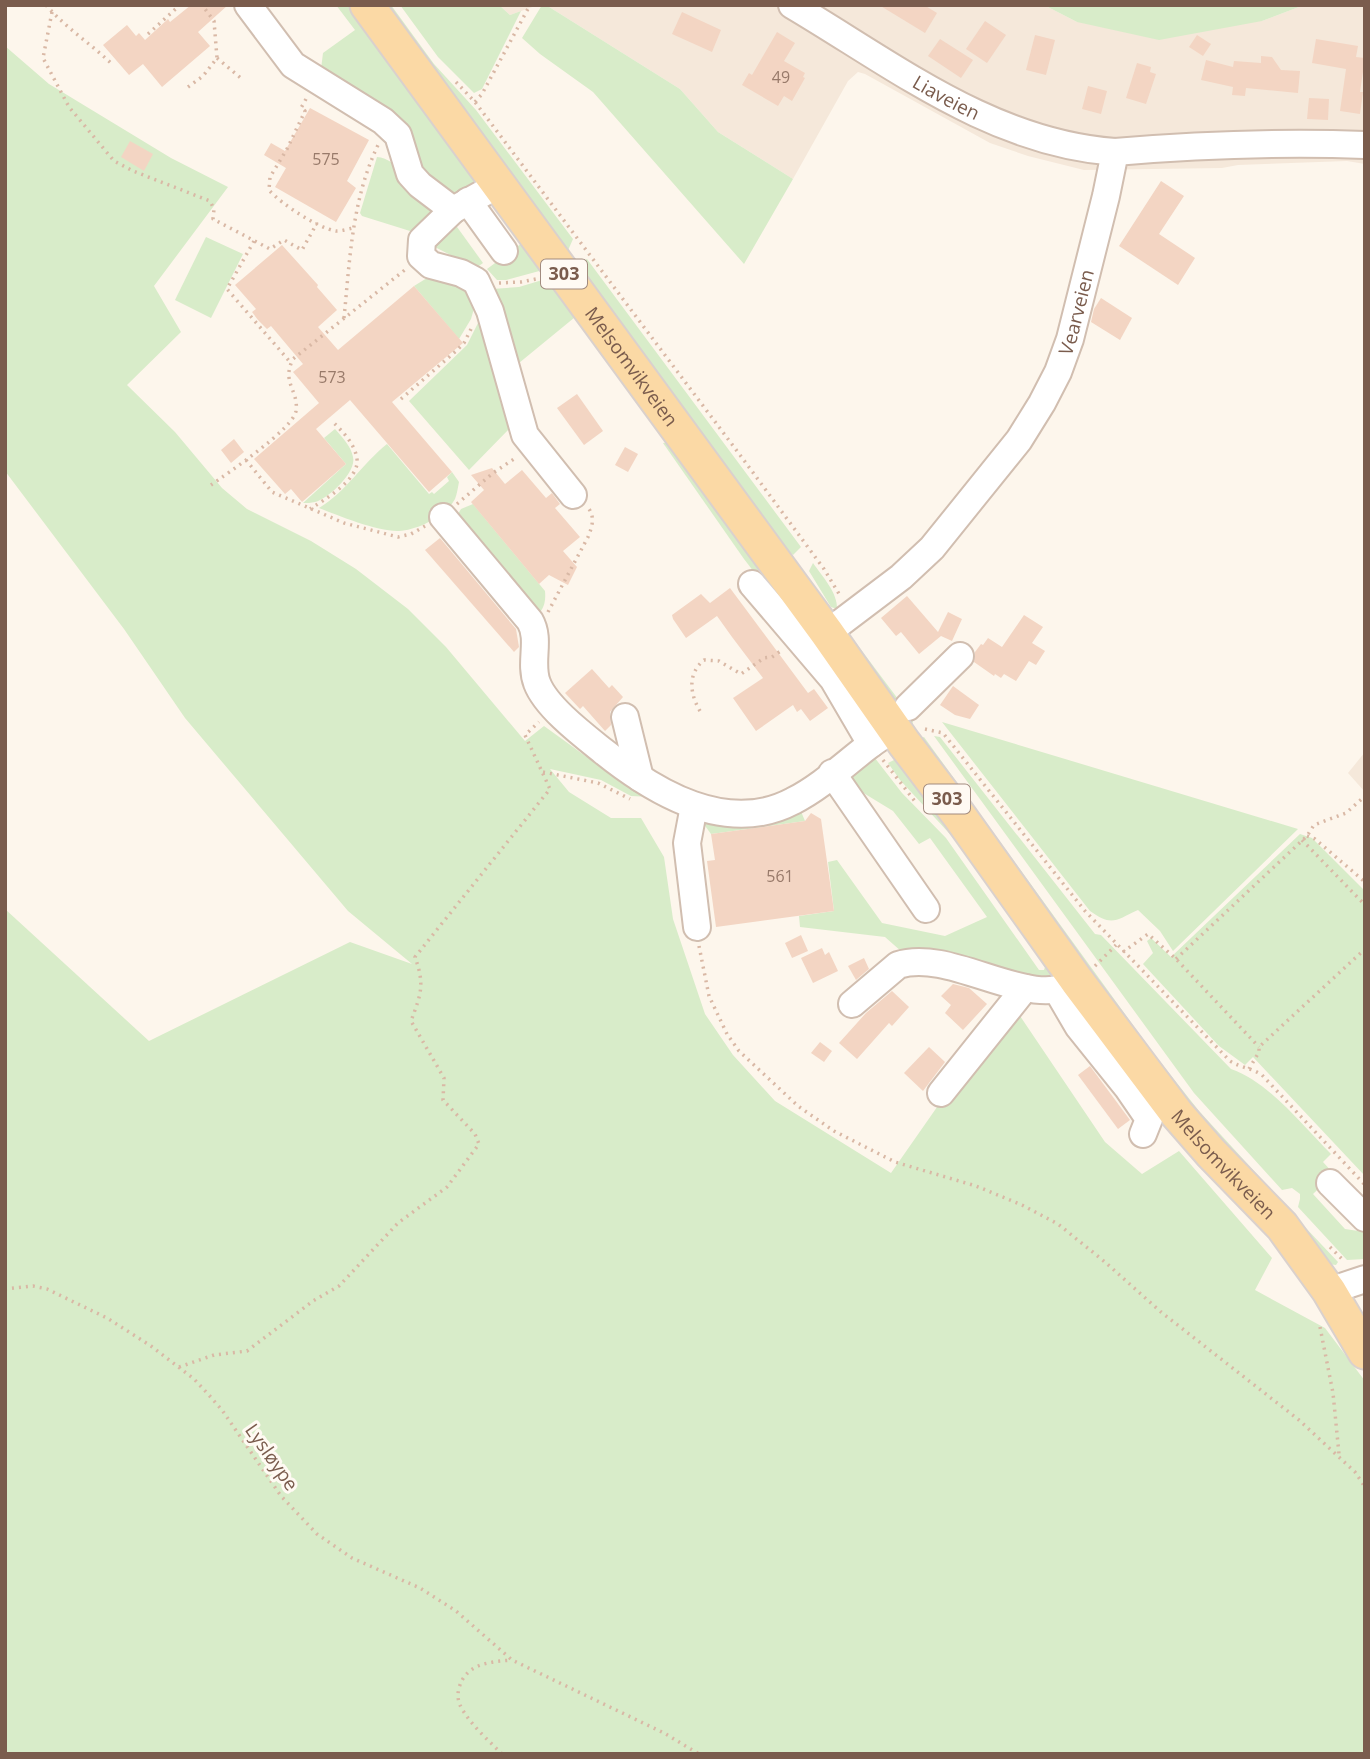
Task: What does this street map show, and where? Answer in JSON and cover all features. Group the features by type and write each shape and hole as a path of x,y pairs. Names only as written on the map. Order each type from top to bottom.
{"main road":[{"name":"Melsomvikveien","path":"367,5 825,629 891,726 1079,973 1177,1114 1282,1226 1329,1291 1365,1352"}],"street":[{"path":"248,5 293,65 383,121 398,135 410,174 420,186 460,206 505,251"},
{"name":"Liaveien","path":"792,5 974,113 1005,128 1051,143 1115,152"},
{"path":"1115,152 1302,143 1365,145"},
{"name":"Vearveien","path":"825,629 901,577 932,548 1019,440 1042,403 1058,372 1070,339 1107,196 1115,152"},
{"path":"498,185 460,206 422,240 421,257 431,265 461,273 481,291 525,435 573,495"},
{"path":"443,517 530,621 536,632 534,662 537,683 554,707 595,744 640,778 669,796 694,806 722,813 746,814 790,803 891,726 960,656"},
{"name":"Melsomvikveien","path":"752,584 825,629"},
{"path":"625,717 640,778"},
{"path":"832,773 926,909"},
{"path":"694,806 687,843 697,927"},
{"path":"852,1004 898,965 907,962 945,965 1025,988 1079,973"},
{"name":"Melsomvikveien","path":"1079,973 1078,1027 1127,1087 1149,1119 1143,1134"},
{"path":"941,1093 1025,988"},
{"path":"1330,1183 1365,1218"},
{"path":"1329,1291 1365,1279"}],"path":[{"path":"46,5 61,22 113,65"},
{"path":"148,34 180,5"},
{"path":"188,87 203,76 217,58 214,21 202,5"},
{"path":"475,102 482,94 530,5"},
{"path":"52,12 43,58 69,107 114,161 133,172 210,201 214,209 213,219 270,249 284,240 302,250 317,223"},
{"path":"217,58 242,79"},
{"path":"452,77 475,102 837,588 825,629 772,657 764,658 741,674 719,661 704,660 697,666 692,678 694,700 700,711"},
{"path":"311,90 301,108 305,111 270,177 268,187 274,196 317,223 335,231 353,228"},
{"path":"344,318 354,212 371,158 384,135"},
{"path":"254,241 227,289 291,363"},
{"path":"211,485 247,460 292,420 296,409 288,383 291,363 421,257"},
{"path":"401,399 464,343 481,291 541,276"},
{"path":"309,509 330,498 357,467 358,460 354,449 334,422"},
{"path":"247,460 272,492 344,523 398,537 411,534 443,517 493,473 534,446"},
{"path":"536,632 569,575 592,525 592,514 587,506 573,495"},
{"path":"179,1367 214,1355 247,1351 313,1301 339,1286 398,1223 447,1187 479,1144 475,1135 443,1100 444,1077 411,1021 422,993 421,975 415,957 550,789 526,735 554,707"},
{"path":"928,734 923,728 943,733 1085,911 1116,945 1230,1061 1262,1075 1365,1185"},
{"path":"543,772 598,783 639,802 669,796"},
{"path":"1176,959 1307,836 1314,825 1346,813 1365,796"},
{"path":"1307,836 1315,839 1365,882"},
{"path":"1302,840 1365,905"},
{"path":"697,927 709,996 727,1034 739,1052 798,1106 834,1131 895,1162 976,1186 1022,1205 1058,1224 1161,1312 1299,1420 1355,1472 1365,1488"},
{"path":"1123,952 1149,934 1259,1047"},
{"path":"1079,973 1116,945"},
{"path":"1249,1069 1259,1047 1365,949"},
{"path":"1324,1241 1343,1260"},
{"name":"Lysløype","path":"5,1289 33,1286 72,1300 135,1335 179,1367 222,1410 281,1496 317,1534 352,1558 428,1593 456,1611 512,1660 664,1734 699,1754"},
{"path":"1320,1325 1334,1393 1339,1456"},
{"path":"502,1754 461,1707 458,1692 462,1677 477,1666 512,1660"}],"shaded area":[{"path":"499,5 538,5 510,15"},
{"path":"546,5 1044,5 1077,22 1262,21 1304,5 1365,5 1365,164 1347,161 1238,165 1222,168 1084,170 990,143 858,72 848,81 793,179 718,132 680,89"},
{"path":"1365,752 1365,792 1348,773"}],"green space":[{"path":"336,5 355,5 478,180 474,186 449,197 321,69 323,53 355,30"},
{"path":"379,5 391,5 434,64 476,110 573,239 566,255 570,261 582,262 587,259 801,547 793,555 764,531"},
{"path":"400,5 499,5 510,15 521,11 482,89 474,93 438,57"},
{"path":"542,5 680,89 718,132 793,179 744,264 593,92 522,38"},
{"path":"1044,5 1304,5 1262,21 1159,40 1077,22"},
{"path":"5,46 49,84 171,158 228,187 154,286 181,332 127,385 175,432 222,488 247,509 311,541 356,569 408,609 446,647 525,741 544,726 610,773 652,797 631,796 601,780 550,769 569,792 611,818 641,818 664,857 673,919 705,1014 733,1055 775,1101 891,1173 958,1077 1016,1010 1105,1142 1142,1174 1179,1151 1272,1258 1255,1290 1325,1328 1365,1381 1365,1754 5,1754 5,909 149,1041 350,942 412,964 348,911 185,718 124,629 5,471"},
{"path":"377,157 393,163 438,208 418,228 410,231 362,216 360,213"},
{"path":"494,203 580,313 519,363 490,293 492,289 519,287 549,278 543,270 497,280 487,269 522,243 492,204"},
{"path":"452,220 483,263 476,268 427,243"},
{"path":"206,237 243,254 211,318 175,300"},
{"path":"427,278 466,285 475,305 471,319 459,339 414,286"},
{"path":"485,320 511,427 469,470 409,401 467,345 478,323"},
{"path":"335,429 352,453 351,470 327,496 315,502 303,503 346,464 324,438"},
{"path":"673,442 825,664 744,559 663,443"},
{"path":"387,444 429,494 434,494 449,481 447,477 452,472 459,482 455,499 445,511 423,525 391,531 319,508 338,494"},
{"path":"473,504 545,591 544,606 535,617 458,514 461,509"},
{"path":"813,563 832,591 837,609 831,607 809,571"},
{"path":"850,635 913,719 912,731 848,637"},
{"path":"942,722 1298,829 1173,951 1160,931 1138,910 1114,920 1104,919 1090,911"},
{"path":"934,736 940,737 1095,934 1101,935 1231,1069 1245,1075 1272,1094 1331,1154 1323,1162 1334,1174 1313,1194 1345,1229 1365,1232 1365,1259 1347,1260 1298,1207 1300,1194 1292,1188 1282,1190 1194,1093"},
{"path":"924,737 1154,1054 1199,1111 1277,1196 1237,1166 1184,1106 921,738"},
{"path":"871,753 902,793 946,838 1039,970 1044,970 1046,964 960,845 900,780 888,763 896,759 925,799 947,818 1061,974 1051,985 902,952 885,937 800,927 799,916 834,911 828,862 837,860 882,923 945,936 987,917 930,838 919,844 893,811 852,786 851,774"},
{"path":"800,809 805,821 711,834 703,823 704,820"},
{"path":"1300,834 1312,838 1365,891 1365,1176 1253,1057 1245,1065 1219,1046 1143,964 1153,953 1147,941 1151,938 1171,957"},
{"path":"1303,1225 1338,1262 1336,1265 1319,1256"}],"building":[{"path":"191,5 228,5 198,32 210,46 162,87 143,64 129,75 103,45 127,25 136,36 139,33 145,40 168,19 170,22"},
{"path":"879,5 924,5 937,13 925,33"},
{"path":"682,12 721,30 712,52 672,34"},
{"path":"985,21 1006,35 987,63 966,49"},
{"path":"777,32 795,43 784,61 805,73 805,78 792,101 784,96 778,106 742,85 749,73 752,75"},
{"path":"1035,35 1055,40 1046,75 1026,70"},
{"path":"1197,35 1211,44 1203,56 1189,47"},
{"path":"940,39 973,60 961,78 928,56"},
{"path":"1316,39 1358,46 1356,57 1365,58 1360,114 1340,111 1346,69 1312,63"},
{"path":"1261,56 1272,57 1281,70 1300,71 1298,93 1246,88 1245,96 1232,95 1233,87 1201,80 1206,60 1233,67 1234,61 1261,63"},
{"path":"1137,63 1151,67 1150,72 1156,74 1146,104 1126,98"},
{"path":"1088,86 1107,91 1101,114 1082,109"},
{"path":"1309,98 1329,99 1328,120 1307,119"},
{"path":"310,108 369,140 347,181 356,188 336,222 275,187 286,168 264,155 271,143 285,151"},
{"path":"130,141 153,154 144,171 121,157"},
{"path":"1161,181 1184,196 1159,234 1195,258 1178,285 1119,246"},
{"path":"282,245 337,310 318,327 338,350 414,286 463,343 392,402 452,472 429,492 350,400 316,429 346,464 302,502 291,489 285,494 254,459 319,403 293,372 303,364 271,326 267,329 258,320 252,312 256,309 235,285"},
{"path":"1101,298 1132,318 1120,340 1091,322 1094,309"},
{"path":"577,394 603,431 584,445 557,408"},
{"path":"234,439 244,452 231,463 221,450"},
{"path":"625,447 638,454 628,472 615,465"},
{"path":"492,468 505,484 522,470 546,498 552,493 560,504 555,508 580,537 563,551 577,567 568,585 549,575 539,584 471,502 484,490 471,475"},
{"path":"440,538 516,629 519,647 514,652 425,550"},
{"path":"730,588 808,693 814,689 828,708 810,721 801,709 797,712 793,705 756,731 733,698 763,678 717,616 686,638 673,619 672,615 701,594 710,603"},
{"path":"907,596 938,632 948,612 962,619 952,641 941,636 919,654 901,632 896,636 881,618"},
{"path":"1024,615 1043,627 1032,643 1045,651 1036,665 1029,661 1016,681 1004,674 1001,678 995,674 994,676 974,662 975,652 981,644 988,638 1002,647"},
{"path":"592,669 609,688 612,685 623,697 610,712 611,725 605,731 583,706 580,709 565,693"},
{"path":"953,686 979,705 970,719 955,715 940,705"},
{"path":"811,813 821,819 834,911 716,927 707,861 715,860 711,834 805,821"},
{"path":"801,935 808,951 792,958 785,943"},
{"path":"822,948 825,955 829,952 838,971 813,983 801,958"},
{"path":"864,958 869,969 856,980 848,966"},
{"path":"953,984 969,988 987,1004 963,1030 945,1013 951,1005 941,996"},
{"path":"892,991 909,1007 892,1026 889,1023 857,1059 839,1043 866,1013"},
{"path":"820,1042 832,1051 824,1062 811,1053"},
{"path":"929,1047 945,1062 923,1091 904,1073"},
{"path":"1090,1066 1130,1120 1118,1129 1078,1075"}]}
